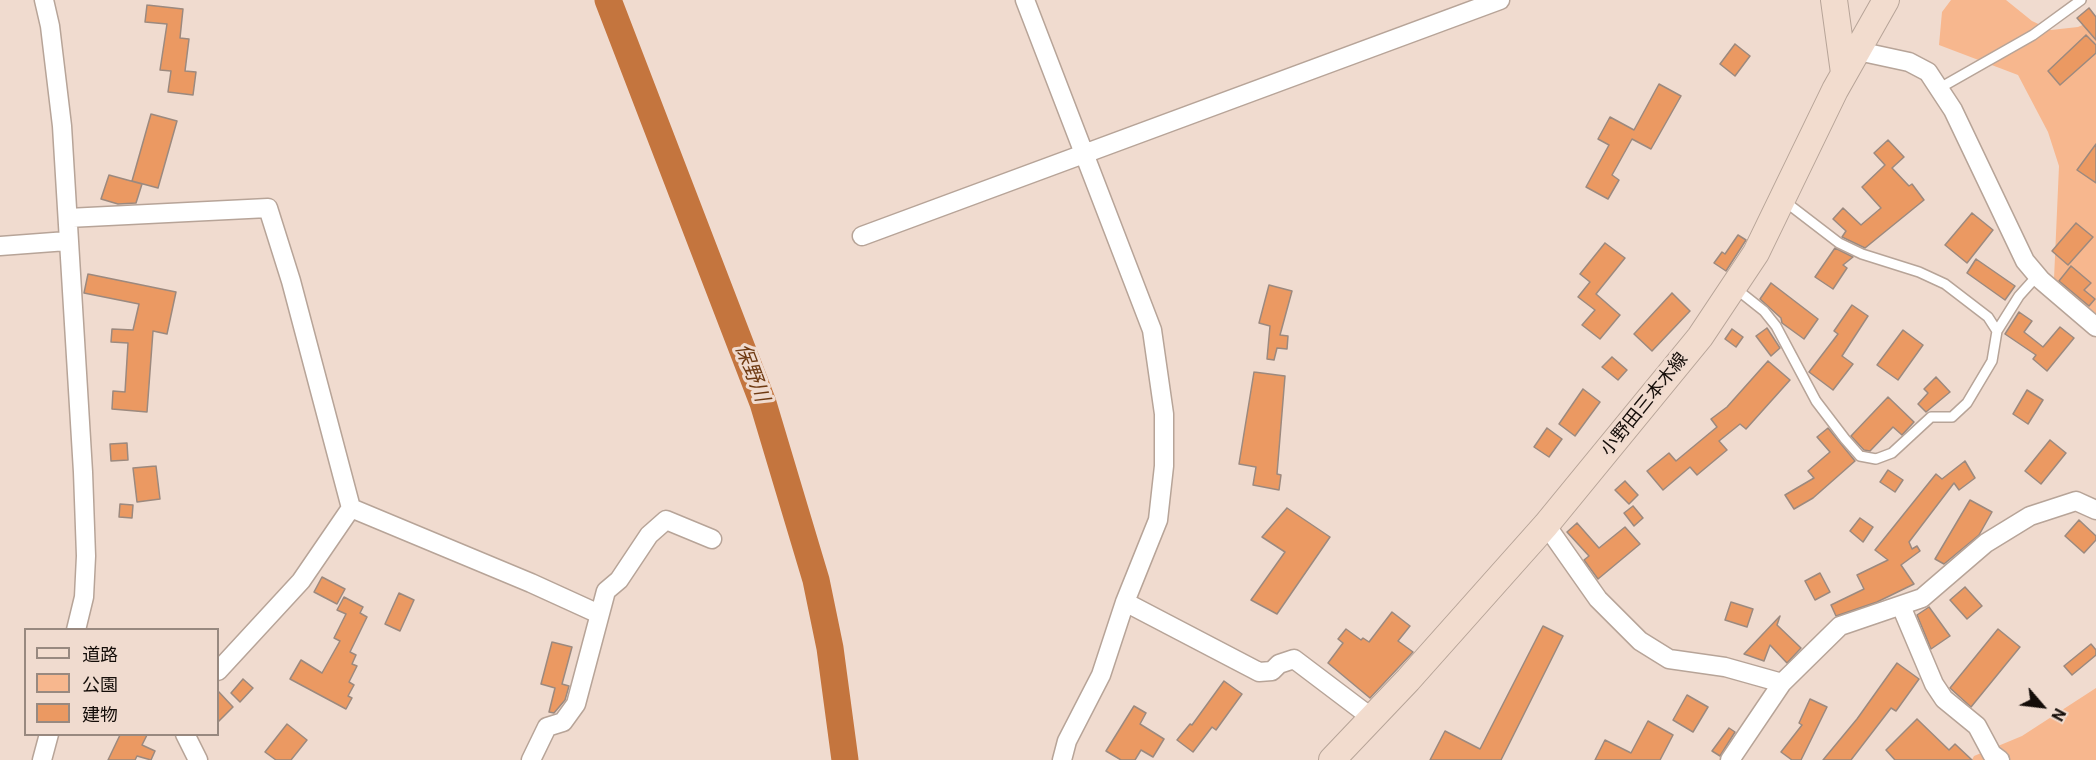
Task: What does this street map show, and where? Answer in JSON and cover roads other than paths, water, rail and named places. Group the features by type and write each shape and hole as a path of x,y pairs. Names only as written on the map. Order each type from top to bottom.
{"main road":[{"path":"1834,0 1844,74"},
{"name":"小野田三本木線","path":"1332,760 1546,525 1670,377 1735,288 1783,200 1844,74 1886,0"}],"street":[{"path":"44,0 50,26 62,126 83,472 86,556 84,597 76,628"},
{"path":"1025,0 1152,330 1164,414 1164,466 1158,520 1125,602 1101,675 1067,741 1062,760"},
{"path":"862,236 1500,0"},
{"path":"1858,51 1910,62 1928,72 1953,110 2025,261 2037,276 2096,327"},
{"path":"68,218 268,208 291,281 351,508 301,581 219,670"},
{"path":"0,246 68,241"},
{"path":"1730,760 1782,683 1840,626 1922,598 1986,543 2030,516 2076,501 2096,510"},
{"path":"351,508 531,583 598,614"},
{"path":"531,760 547,727 566,719 576,704 598,614 606,591 619,580 649,535 666,520 712,539"},
{"path":"1546,525 1598,599 1641,641 1669,659 1725,667 1782,683"},
{"path":"1125,602 1259,672 1272,671 1279,664 1294,659 1372,718"},
{"path":"1901,606 1934,684 1944,699 1977,726 1992,754 2000,760"},
{"path":"42,760 49,736"},
{"path":"186,736 198,760"}],"lane":[{"path":"1938,89 2033,35 2081,0"},
{"path":"1783,200 1839,243 1862,254 1919,272 1946,284 1988,317 1997,331"},
{"path":"1735,288 1764,311 1776,326 1816,401 1845,438 1860,456 1876,459 1892,453 1931,417 1952,417 1967,403 1992,361 1997,331 2019,296 2037,276"}],"waterway":[{"name":"保野川","path":"608,0 763,403 816,580 830,648 845,760"}]}
